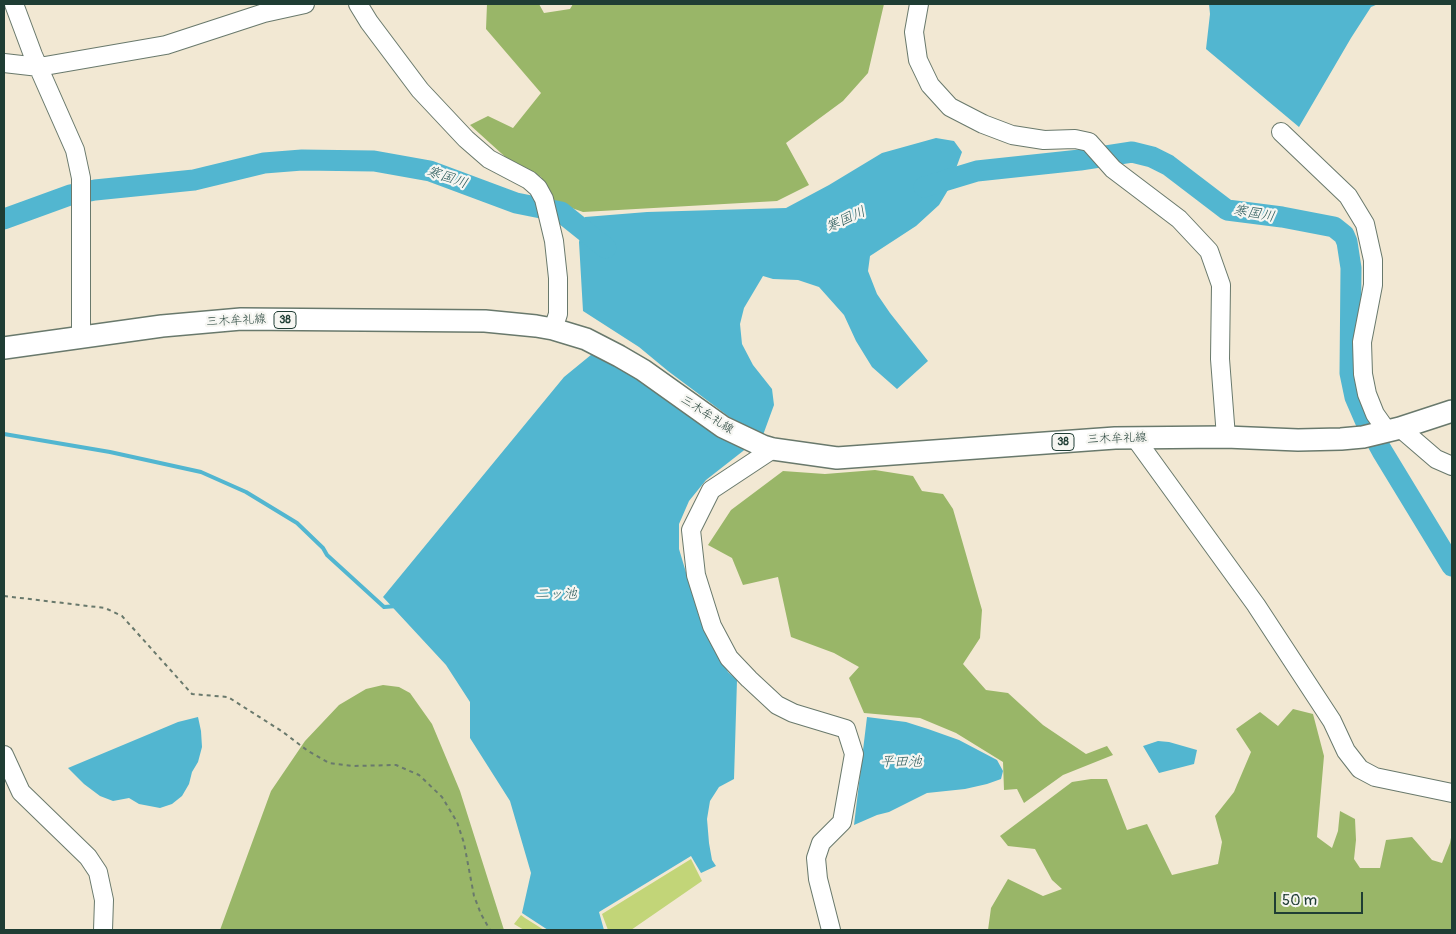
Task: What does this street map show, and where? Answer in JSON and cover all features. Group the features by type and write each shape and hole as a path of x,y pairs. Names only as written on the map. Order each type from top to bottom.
{"main road":[{"name":"三木牟礼線","path":"4,348 162,326 241,319 486,321 559,331 586,339 643,370 722,427 768,448 837,458 1135,438 1341,439 1383,432 1452,411"}],"street":[{"path":"14,4 75,150 81,178 81,338"},
{"path":"4,63 39,67 166,45 264,13 305,4"},
{"path":"358,4 369,22 420,90 466,139 489,160 529,180 538,188 544,199 554,241 558,278 559,331"},
{"path":"919,4 914,32 918,60 930,85 950,107 1012,136 1044,140 1075,139 1089,142 1113,168 1179,219 1209,251 1220,285 1220,358 1226,437"},
{"path":"1281,132 1348,196 1365,224 1373,260 1372,285 1362,342 1363,374 1367,394 1383,432 1436,460 1452,466"},
{"path":"1135,438 1256,605 1332,721 1346,751 1360,769 1375,777 1452,793"},
{"path":"768,448 711,490 691,530 696,575 712,626 729,658 749,680 777,705 793,713 846,730 854,754 842,822 822,843 816,858 818,879 831,930"},
{"path":"4,755 21,792 78,847 98,872 104,900 103,930"}],"path":[{"path":"4,596 105,608 122,616 192,694 228,696 308,751 330,763 352,766 396,765 420,775 442,797 457,822 464,843 474,896 490,930"}],"green space":[{"path":"487,4 539,4 544,13 570,9 573,4 884,4 868,73 843,101 786,143 809,185 777,201 583,212 552,201 541,177 512,163 470,125 488,116 513,128 541,93 486,29"},
{"path":"875,470 913,476 922,491 943,494 953,509 982,610 980,638 963,664 986,690 1008,693 1043,725 1086,754 1107,746 1113,755 1063,775 1024,803 1017,789 1004,790 1003,762 956,733 920,718 864,713 849,678 859,667 834,653 791,637 778,577 743,585 732,558 708,545 731,510 783,471 825,474"},
{"path":"383,685 399,687 410,693 432,724 460,791 504,930 220,930 271,791 305,741 339,705 366,689"},
{"path":"1293,709 1313,714 1324,756 1317,837 1332,848 1338,831 1340,811 1355,819 1356,840 1354,859 1360,868 1380,868 1386,840 1412,837 1432,860 1442,863 1452,832 1452,930 988,930 991,908 1008,879 1043,896 1062,889 1052,880 1035,849 1008,846 1000,836 1072,782 1107,779 1127,830 1147,824 1172,875 1218,864 1222,842 1215,816 1234,792 1251,752 1236,729 1260,712 1278,726"},
{"path":"691,859 702,881 631,930 608,930 602,914"},
{"path":"521,915 544,930 524,930 514,924"}],"water":[{"path":"1209,4 1378,4 1371,7 1351,38 1299,127 1206,49 1210,14"},
{"path":"936,138 954,141 962,152 948,190 939,205 916,226 870,256 868,271 877,294 928,361 897,389 872,367 856,341 844,315 819,287 798,280 773,279 763,276 744,308 740,324 742,344 753,365 772,389 774,405 763,435 740,425 639,347 583,311 579,242 585,217 647,212 786,208 882,153"},
{"name":"二ッ池","path":"597,350 752,444 706,480 689,501 679,524 679,549 699,616 710,642 728,672 737,680 734,779 719,787 710,801 707,819 709,843 712,860 716,866 701,873 691,856 599,912 604,930 548,930 522,913 531,873 510,801 470,738 470,702 446,665 383,597 564,377"},
{"path":"198,717 202,747 198,762 182,796 172,804 160,808 139,804 129,798 113,801 100,796 84,784 68,768 178,722"},
{"name":"平田池","path":"867,717 906,722 959,740 997,760 1003,771 1001,779 965,789 927,793 889,812 854,825"},
{"path":"1158,741 1197,750 1194,764 1159,773 1143,746"}],"waterway":[{"name":"寒国川","path":"924,187 977,171 1080,160 1132,152 1152,157 1168,165 1227,210 1282,217 1334,227 1344,235 1347,242 1351,268 1350,373 1355,397 1382,451 1452,566"},
{"name":"寒国川","path":"4,219 70,195 95,190 194,180 264,163 302,160 374,161 430,171 516,203 561,212 606,248"},
{"path":"4,434 110,452 201,472 246,492 297,523 323,548 327,555 384,607 397,606"}]}
